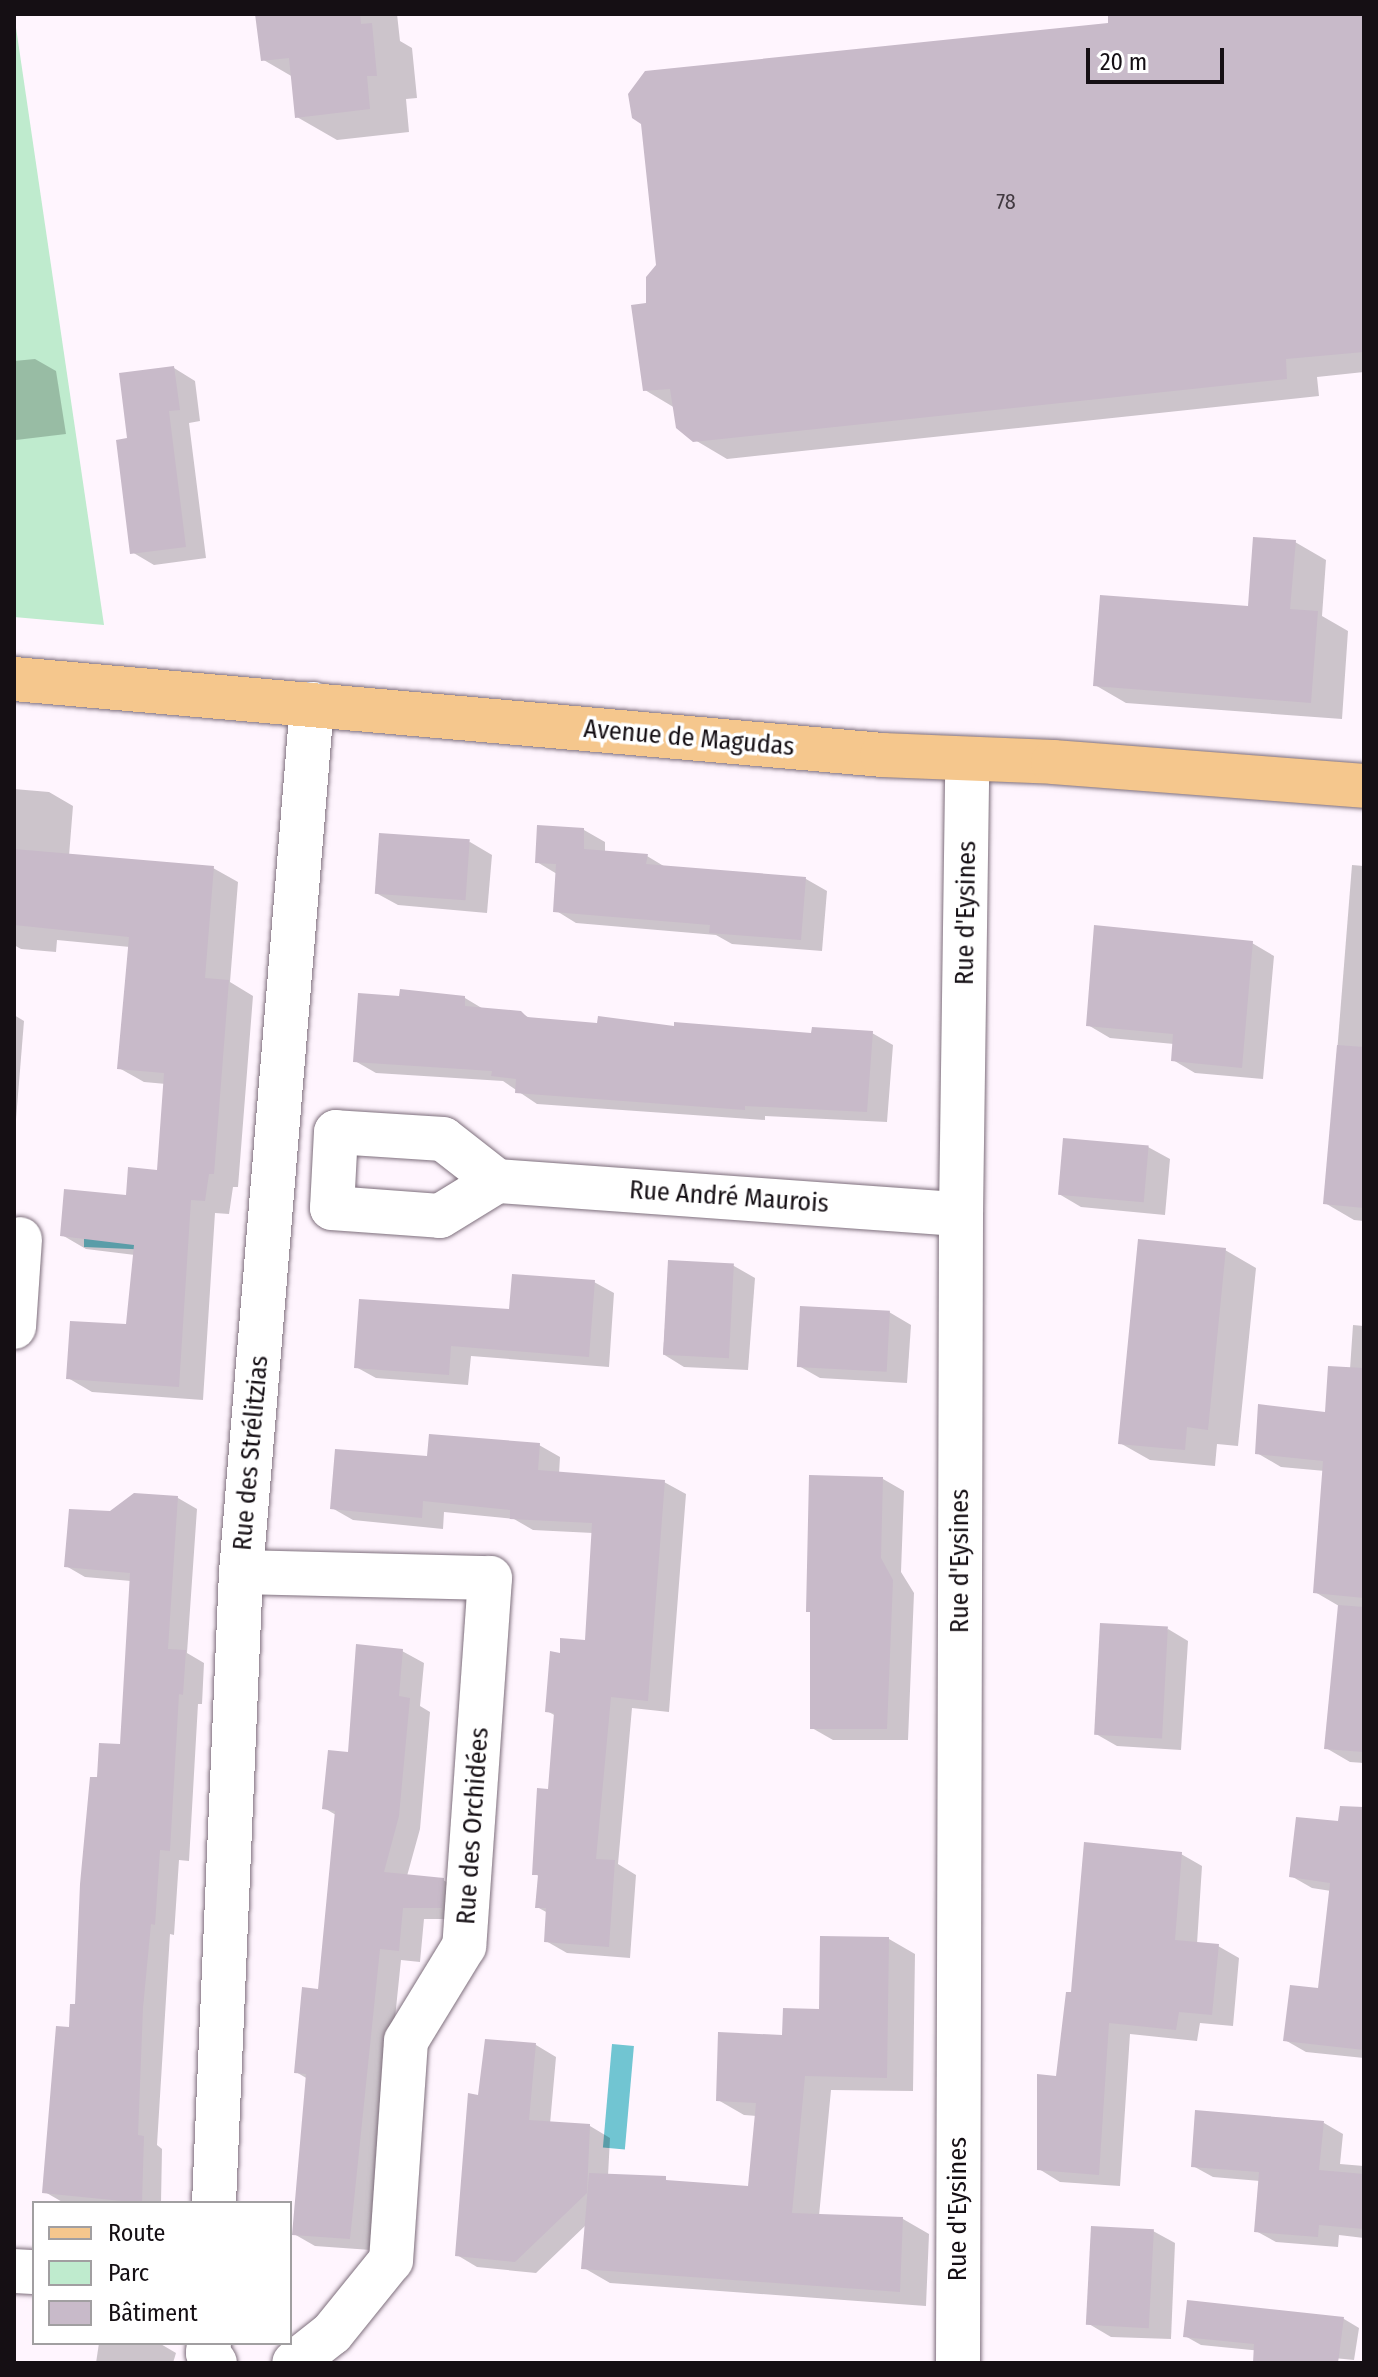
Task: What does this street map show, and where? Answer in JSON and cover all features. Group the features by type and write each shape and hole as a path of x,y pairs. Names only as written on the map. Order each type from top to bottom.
{"main road":[{"name":"Avenue de Magudas","path":"14,679 967,760 1053,762 1364,786"}],"street":[{"name":"Rue des Strélitzias","path":"214,2201 241,1572 312,704"},
{"name":"Rue d'Eysines","path":"958,2363 961,1214 967,760"},
{"name":"Rue André Maurois","path":"497,1181 961,1214"},
{"path":"14,1327 20,1239"},
{"name":"Rue des Orchidées","path":"241,1572 490,1578 464,1946 406,2041 391,2260 332,2333 294,2363"},
{"path":"209,2345 208,2353 215,2363"}],"green space":[{"path":"14,14 104,625 14,617"}],"water":[{"path":"84,1231 91,1231 154,1250 84,1247"},
{"path":"612,2044 634,2046 625,2150 603,2148"}],"building":[{"path":"255,14 360,14 361,24 372,23 377,76 367,76 370,109 295,118 289,58 261,61"},
{"path":"1108,14 1364,14 1364,352 1286,359 1287,379 693,442 676,428 670,389 643,391 631,305 646,303 646,277 656,265 641,124 632,118 628,94 645,71 1108,23"},
{"path":"174,366 180,410 169,411 186,547 130,554 116,440 127,438 119,373"},
{"path":"1253,537 1296,540 1290,609 1318,611 1311,703 1093,686 1100,595 1248,606"},
{"path":"537,825 584,828 584,849 648,854 646,864 806,877 801,940 709,933 710,925 553,912 556,864 535,863"},
{"path":"379,833 470,839 466,900 375,894"},
{"path":"14,849 214,866 205,978 229,980 214,1174 209,1174 205,1201 191,1200 179,1387 66,1379 70,1321 126,1324 134,1245 60,1236 64,1189 126,1195 128,1167 157,1170 164,1073 117,1069 129,937 14,925"},
{"path":"1094,925 1253,941 1242,1068 1171,1061 1173,1034 1086,1026"},
{"path":"400,989 465,996 465,1006 521,1011 527,1017 597,1023 598,1016 674,1026 674,1022 811,1033 812,1027 873,1031 867,1112 745,1106 745,1110 515,1093 516,1079 491,1076 492,1071 353,1062 358,993 399,996"},
{"path":"1337,1045 1364,1047 1364,1208 1323,1204"},
{"path":"1063,1138 1149,1145 1144,1202 1058,1195"},
{"path":"1138,1239 1226,1248 1208,1430 1187,1427 1185,1450 1118,1444"},
{"path":"668,1260 734,1263 729,1358 663,1355"},
{"path":"512,1274 595,1280 589,1357 451,1346 449,1375 354,1368 359,1299 509,1309"},
{"path":"800,1306 890,1311 887,1372 797,1367"},
{"path":"1328,1366 1364,1368 1364,1598 1313,1593 1323,1461 1255,1454 1258,1404 1325,1412"},
{"path":"429,1434 540,1443 538,1470 665,1480 648,1701 611,1697 596,1859 615,1860 609,1947 544,1942 546,1908 535,1908 538,1875 532,1875 537,1788 548,1789 554,1713 545,1712 550,1651 560,1653 560,1638 585,1640 592,1523 510,1519 510,1510 423,1501 422,1518 330,1509 335,1449 427,1456"},
{"path":"809,1475 883,1477 881,1558 893,1580 887,1729 810,1729 810,1612 806,1612"},
{"path":"134,1493 178,1496 168,1649 186,1650 183,1695 179,1694 170,1851 160,1850 155,1925 151,1924 143,2008 138,2135 144,2136 142,2201 42,2193 56,2026 69,2027 70,2004 75,2004 80,1884 90,1777 97,1777 99,1743 120,1744 130,1573 64,1567 69,1509 110,1511"},
{"path":"1338,1605 1364,1607 1364,1752 1324,1749"},
{"path":"1100,1623 1168,1627 1162,1738 1094,1735"},
{"path":"356,1644 403,1649 399,1696 410,1698 399,1816 384,1872 444,1878 442,1908 403,1908 399,1951 380,1949 350,2239 292,2235 306,2074 294,2073 302,1987 318,1989 335,1811 322,1809 328,1750 348,1752"},
{"path":"1340,1806 1364,1807 1364,2050 1283,2041 1290,1985 1318,1988 1330,1883 1289,1877 1296,1817 1338,1821"},
{"path":"1084,1842 1182,1852 1175,1940 1219,1944 1212,2015 1179,2012 1176,2030 1109,2023 1099,2175 1037,2170 1037,2074 1056,2076 1066,1992 1071,1992"},
{"path":"820,1936 889,1937 887,2078 805,2076 792,2213 903,2217 900,2292 581,2269 589,2173 666,2176 666,2180 748,2186 756,2103 716,2101 718,2032 782,2035 783,2008 819,2009"},
{"path":"485,2039 536,2043 529,2120 590,2124 587,2193 515,2262 455,2256 468,2093 478,2095"},
{"path":"1195,2110 1324,2121 1319,2170 1364,2174 1364,2229 1319,2225 1318,2237 1254,2232 1259,2172 1191,2167"},
{"path":"1091,2226 1154,2229 1149,2328 1086,2325"},
{"path":"1187,2300 1344,2317 1338,2363 1253,2363 1254,2344 1183,2337"}]}
